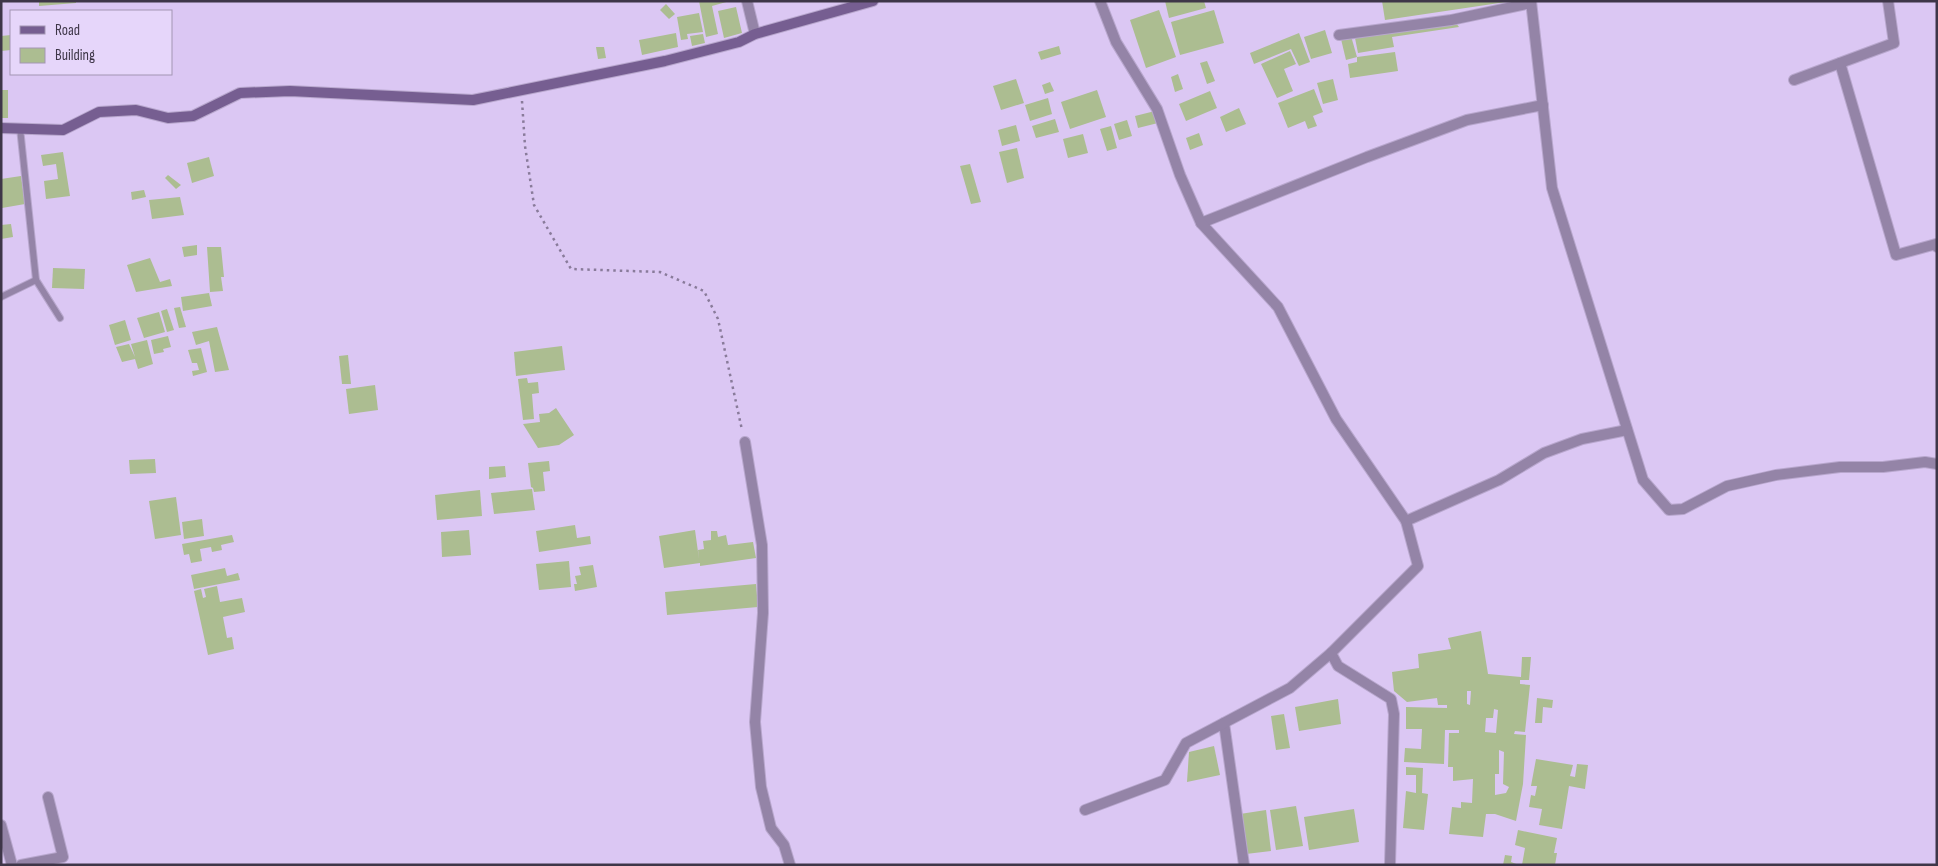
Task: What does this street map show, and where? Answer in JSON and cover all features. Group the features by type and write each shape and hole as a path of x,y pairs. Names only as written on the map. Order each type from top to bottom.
{"street":[{"path":"746,1 755,34"},
{"path":"1,128 63,130 99,112 127,110 136,110 168,118 193,116 240,93 290,91 473,100 665,60 739,42 755,34 872,1"},
{"path":"1085,810 1165,780 1186,743 1290,688 1331,653 1418,566 1406,521 1336,419 1278,307 1201,223 1180,175 1157,109 1116,42 1100,1"},
{"path":"1794,80 1894,43 1888,1"},
{"path":"1339,36 1451,20 1531,2 1552,188 1644,480 1669,510 1683,509 1727,486 1776,475 1840,466 1883,467 1925,462 1937,464"},
{"path":"1840,63 1896,255 1936,244 1937,247"},
{"path":"1201,223 1367,157 1467,120 1543,105"},
{"path":"1406,521 1499,480 1544,453 1582,439 1627,430"},
{"path":"745,442 762,545 763,613 755,722 761,787 770,828 784,845 790,865"},
{"path":"1331,653 1338,666 1392,699 1394,714 1390,865"},
{"path":"1224,723 1244,865"},
{"path":"21,865 63,857 48,797"},
{"path":"1,825 12,865"}],"lane":[{"path":"20,128 36,280 60,318"},
{"path":"1,297 36,280"}],"path":[{"path":"521,90 525,146 534,205 571,269 660,272 704,291 718,319 745,442"}],"building":[{"path":"39,1 76,1 76,3 39,6"},
{"path":"699,1 730,1 712,6 718,34 706,37"},
{"path":"1165,1 1204,1 1206,8 1169,18"},
{"path":"1382,1 1506,1 1506,2 1385,20"},
{"path":"666,4 675,14 669,19 660,10"},
{"path":"736,7 742,33 724,38 718,11"},
{"path":"1159,10 1176,57 1146,68 1130,20"},
{"path":"1214,10 1224,43 1180,55 1171,22"},
{"path":"699,13 703,32 687,34 688,39 681,40 677,17"},
{"path":"1456,23 1459,27 1392,37 1394,47 1358,53 1355,38"},
{"path":"1325,30 1332,53 1311,59 1304,37"},
{"path":"676,33 678,47 642,55 639,40"},
{"path":"1299,33 1310,62 1299,66 1291,49 1254,64 1250,53"},
{"path":"703,34 705,43 692,46 690,36"},
{"path":"10,35 10,50 1,51 1,36"},
{"path":"1351,36 1357,57 1346,60 1341,39"},
{"path":"1059,46 1061,54 1041,60 1038,52"},
{"path":"596,47 604,47 606,58 598,59"},
{"path":"1290,51 1296,64 1284,69 1293,91 1277,98 1261,64"},
{"path":"1395,52 1398,71 1350,78 1348,64 1357,62 1357,57"},
{"path":"1207,61 1215,81 1207,84 1200,63"},
{"path":"1178,74 1183,89 1175,92 1171,77"},
{"path":"1016,79 1024,103 1001,110 993,86"},
{"path":"1333,79 1338,100 1323,104 1317,83"},
{"path":"1050,82 1054,91 1045,94 1042,85"},
{"path":"1314,89 1323,112 1313,116 1317,126 1308,129 1305,121 1288,128 1278,103"},
{"path":"1,90 8,90 8,118 1,118"},
{"path":"1097,90 1106,117 1070,129 1061,102"},
{"path":"1210,91 1217,108 1186,121 1179,104"},
{"path":"1048,98 1052,114 1030,121 1025,105"},
{"path":"1239,108 1246,124 1226,132 1220,117"},
{"path":"1155,111 1158,123 1138,128 1135,116"},
{"path":"1055,119 1059,132 1036,138 1032,126"},
{"path":"1127,120 1132,136 1119,140 1114,124"},
{"path":"1016,125 1020,141 1002,146 998,130"},
{"path":"1111,126 1117,148 1107,151 1100,129"},
{"path":"1199,133 1203,145 1190,150 1186,138"},
{"path":"1083,134 1088,153 1068,158 1063,139"},
{"path":"1017,148 1024,178 1007,183 999,152"},
{"path":"63,152 70,196 46,199 44,181 58,179 56,164 43,166 41,155"},
{"path":"209,157 214,176 192,183 187,163"},
{"path":"970,164 981,202 971,204 960,166"},
{"path":"168,175 181,185 176,189 165,178"},
{"path":"21,176 25,204 2,208 1,179"},
{"path":"144,190 146,197 132,200 131,192"},
{"path":"180,197 184,215 152,219 149,200"},
{"path":"11,224 13,237 1,239 1,225"},
{"path":"197,245 197,255 184,257 182,247"},
{"path":"207,247 221,247 224,277 221,277 223,291 210,292"},
{"path":"150,258 160,282 170,279 172,286 136,292 127,265"},
{"path":"53,268 85,269 84,289 52,288"},
{"path":"209,293 212,306 183,311 181,297"},
{"path":"180,307 186,327 179,328 174,308"},
{"path":"167,309 174,330 167,332 161,311"},
{"path":"159,312 165,332 144,338 137,318"},
{"path":"125,320 131,340 115,345 109,325"},
{"path":"217,327 229,370 215,372 209,341 196,345 192,332"},
{"path":"168,336 171,347 163,349 164,352 154,354 151,340"},
{"path":"147,340 153,364 138,369 135,359 122,362 116,347 129,344 135,357 131,344"},
{"path":"562,346 565,370 516,376 514,352"},
{"path":"201,348 207,372 193,376 192,371 199,370 197,363 192,363 188,350"},
{"path":"348,355 351,384 342,384 339,356"},
{"path":"527,378 528,383 538,382 539,393 532,394 534,419 523,420 518,379"},
{"path":"375,385 378,410 349,414 346,389"},
{"path":"556,408 574,435 559,445 538,448 523,424 540,422 539,414 549,413"},
{"path":"155,459 156,473 130,474 129,460"},
{"path":"549,461 550,471 543,472 545,491 534,492 531,487 528,463"},
{"path":"505,466 506,477 489,479 489,467"},
{"path":"532,489 535,510 494,514 491,493"},
{"path":"480,490 482,516 437,520 435,495"},
{"path":"176,497 181,535 155,539 149,501"},
{"path":"202,519 204,536 184,539 182,522"},
{"path":"575,525 577,538 590,536 591,544 539,552 536,531"},
{"path":"469,530 471,555 442,557 441,532"},
{"path":"695,530 699,559 698,550 704,549 703,541 711,540 711,531 717,531 718,537 726,535 728,545 753,542 756,558 700,566 700,563 664,568 659,536"},
{"path":"232,535 234,542 221,545 222,550 212,552 211,547 200,549 202,561 191,563 189,554 184,555 182,544"},
{"path":"569,561 571,587 539,590 536,564"},
{"path":"593,565 597,587 575,591 574,584 577,584 575,576 581,575 579,567"},
{"path":"225,568 227,576 238,573 240,580 194,589 191,575"},
{"path":"756,584 758,607 667,615 665,592"},
{"path":"217,586 220,602 242,598 245,612 223,617 227,638 232,637 234,649 208,655 194,591 201,589 203,598 206,597 204,589"},
{"path":"1481,631 1488,674 1521,677 1522,657 1531,657 1529,680 1520,680 1520,684 1530,685 1525,732 1515,731 1514,734 1526,735 1523,784 1516,821 1495,814 1486,814 1483,837 1449,834 1452,807 1461,808 1461,802 1472,803 1473,779 1453,781 1453,767 1448,767 1449,733 1459,733 1459,730 1445,730 1444,764 1404,762 1405,748 1421,749 1422,729 1406,729 1406,707 1447,708 1447,705 1438,705 1437,698 1407,702 1394,691 1392,672 1419,668 1418,654 1451,649 1448,638","holes":["1467,691 1471,691 1470,705 1467,704","1494,709 1498,710 1496,733 1485,732 1486,718 1493,718","1499,750 1504,752 1503,784 1509,787 1506,793 1495,795 1495,774 1499,774"]},
{"path":"1537,698 1553,700 1552,708 1543,707 1542,723 1535,723"},
{"path":"1338,699 1341,724 1299,731 1295,707"},
{"path":"1284,714 1290,748 1276,750 1271,716"},
{"path":"1214,746 1220,775 1187,782 1189,752"},
{"path":"1536,759 1573,765 1570,776 1575,777 1577,764 1588,765 1585,789 1569,786 1562,829 1539,825 1542,809 1529,807 1531,795 1535,796 1537,786 1531,786"},
{"path":"1406,767 1423,768 1422,793 1428,794 1424,830 1403,828 1406,791 1416,793 1416,775 1406,775"},
{"path":"1296,806 1303,846 1276,850 1270,810"},
{"path":"1354,809 1359,842 1309,850 1304,817"},
{"path":"1266,810 1271,851 1246,854 1240,814"},
{"path":"1518,830 1557,838 1554,853 1557,853 1555,865 1522,865 1525,848 1515,845"},
{"path":"1505,855 1512,856 1511,862 1519,865 1503,865"}]}
